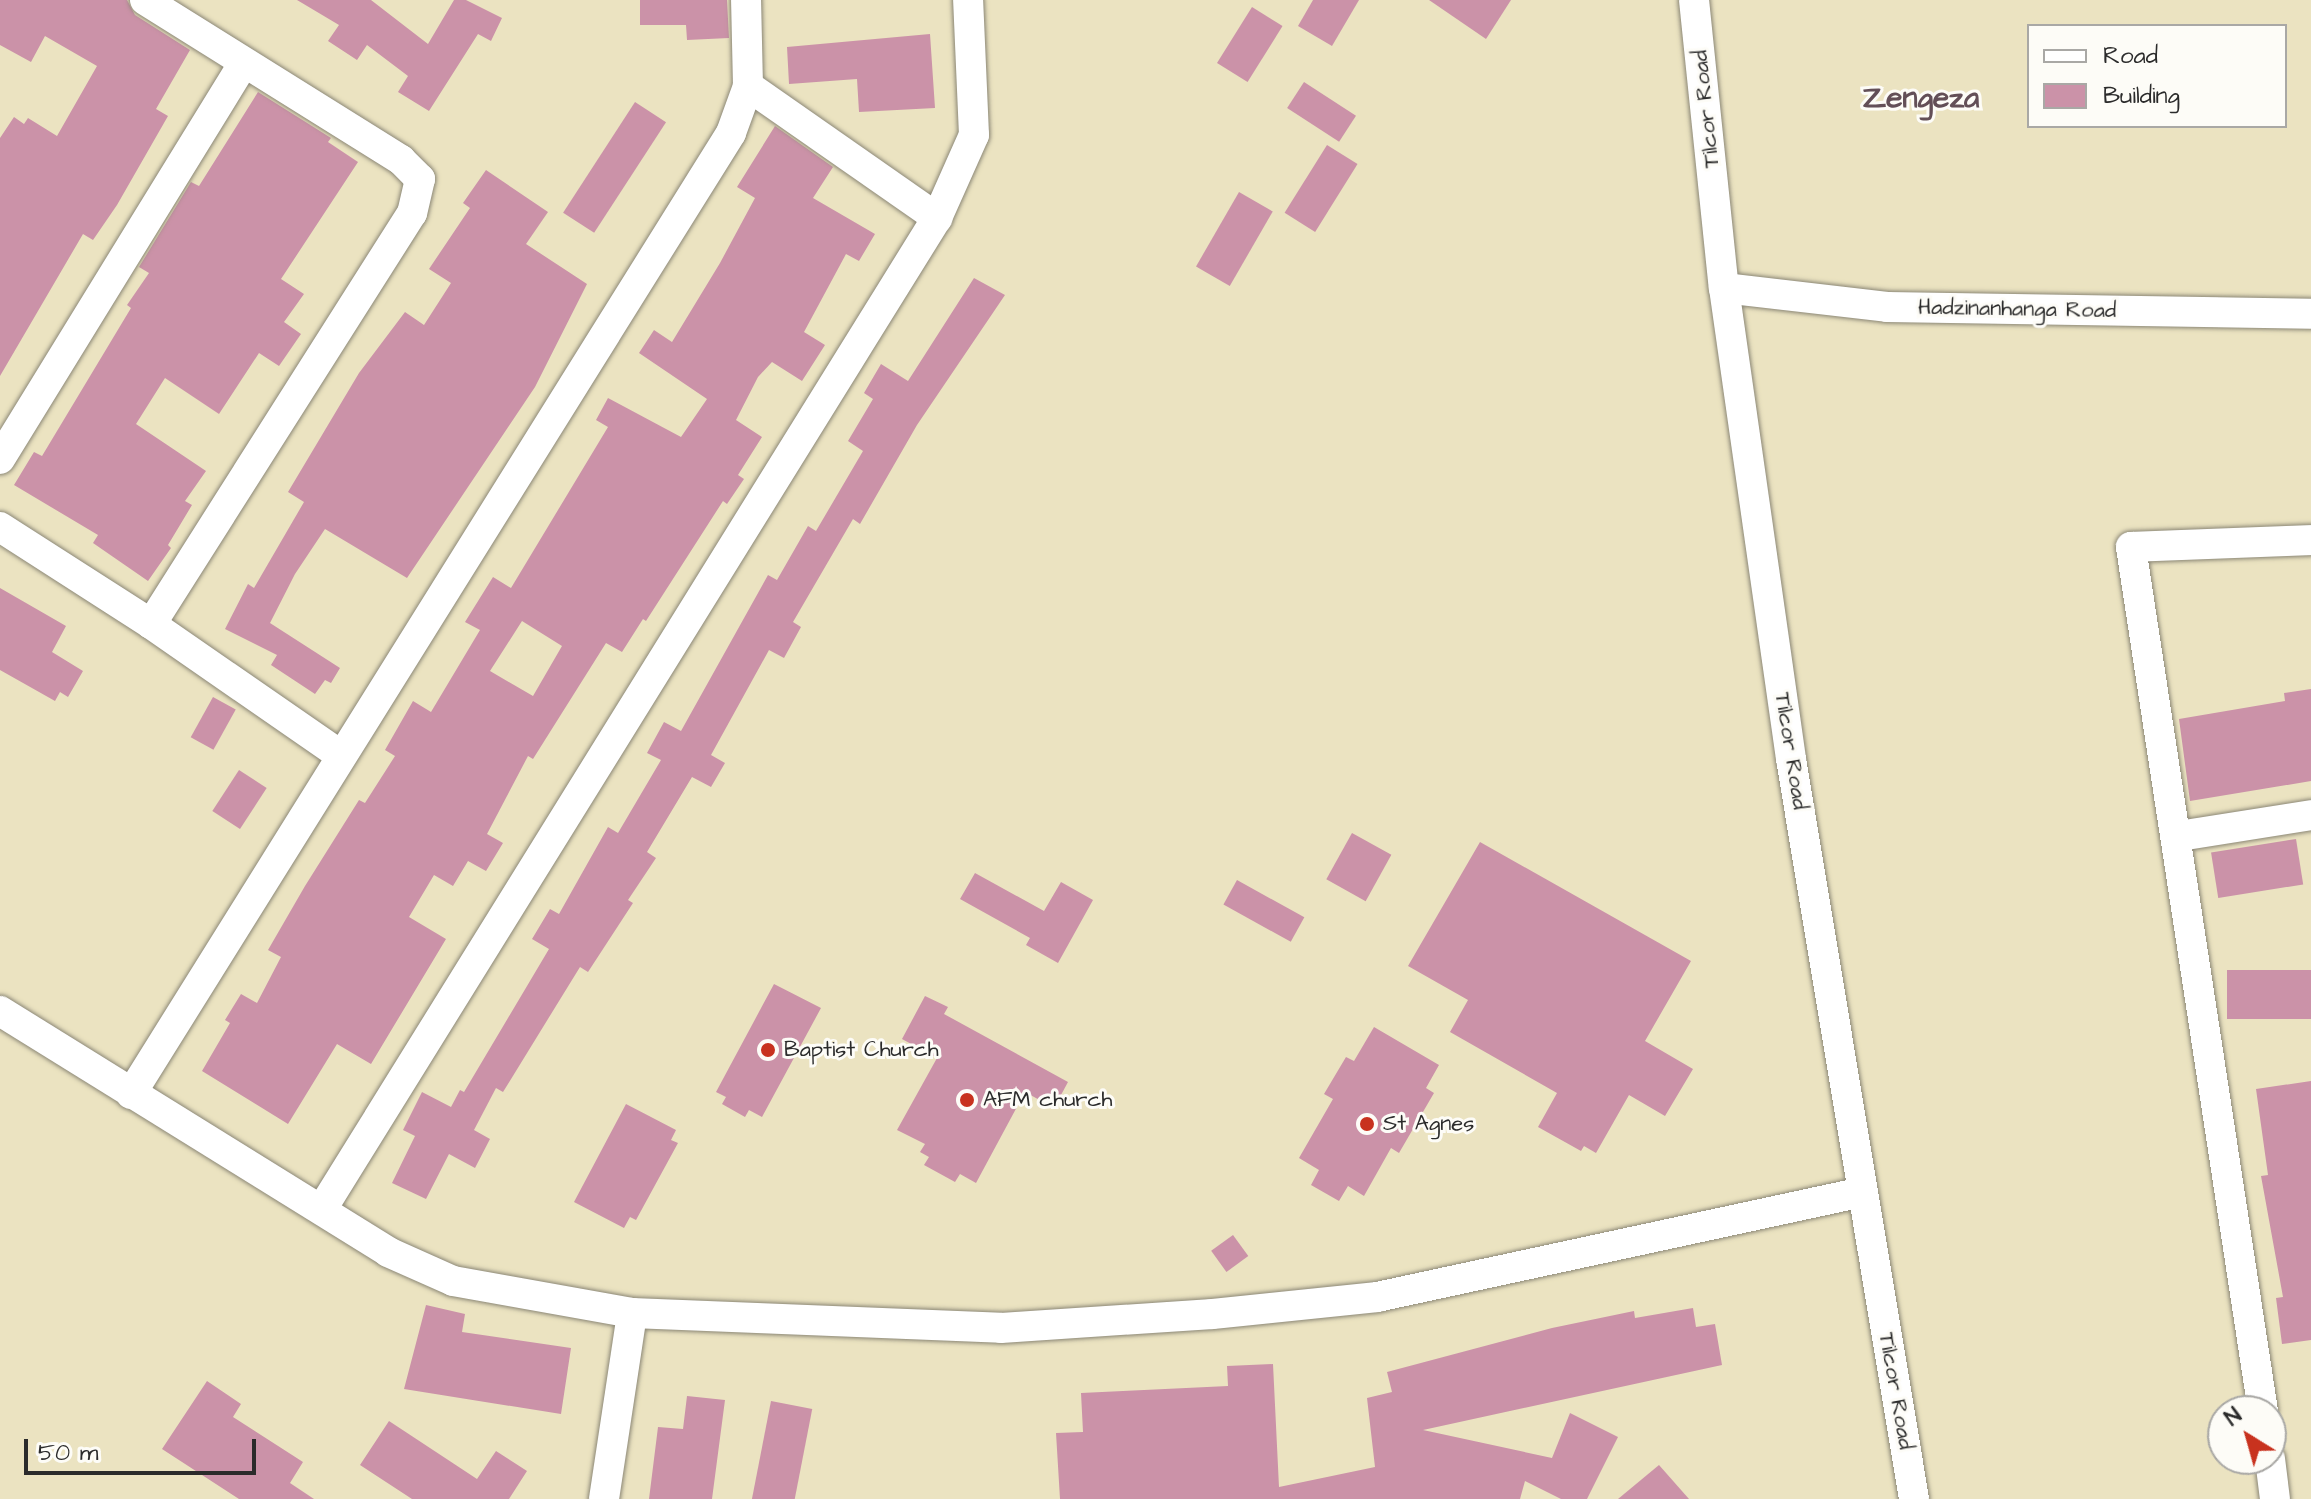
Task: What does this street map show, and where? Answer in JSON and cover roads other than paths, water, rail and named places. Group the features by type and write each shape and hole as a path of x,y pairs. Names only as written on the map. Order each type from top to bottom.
{"street":[{"path":"145,0 242,65 401,160 420,179 412,213 151,624"},
{"path":"131,1094 731,133 748,86 746,0"},
{"path":"322,1209 937,218 974,135 968,0"},
{"name":"Tilcor Road","path":"1694,0 1724,288 1791,759 1914,1499"},
{"path":"0,459 242,65"},
{"path":"748,86 937,218"},
{"name":"Hadzinanhanga Road","path":"1724,288 1887,307 2311,314"},
{"path":"0,527 151,624 340,755"},
{"path":"2261,1395 2179,836 2131,547 2311,540"},
{"path":"2179,836 2311,815"},
{"path":"0,1011 388,1252 453,1281 632,1313 1001,1328 1228,1312 1377,1297 1862,1192"},
{"path":"604,1499 632,1313"},
{"path":"2272,1475 2275,1499"}],"place":[{"name":"Baptist Church","path":"768,1050"},
{"name":"AFM church","path":"967,1100"},
{"name":"St Agnes","path":"1367,1124"}],"district":[{"name":"Zengeza","path":"1921,98"}]}
